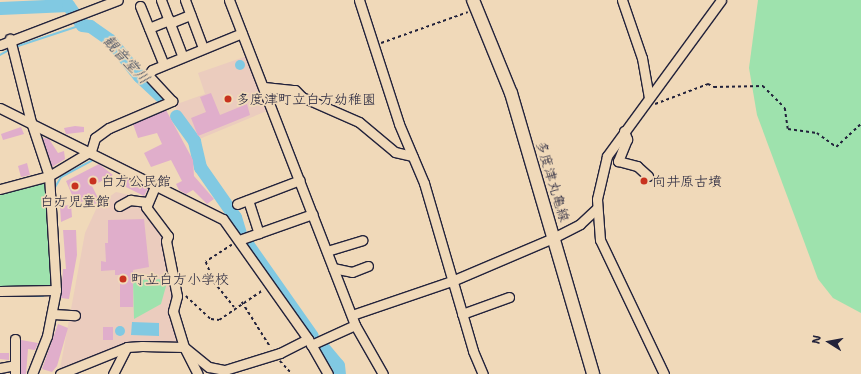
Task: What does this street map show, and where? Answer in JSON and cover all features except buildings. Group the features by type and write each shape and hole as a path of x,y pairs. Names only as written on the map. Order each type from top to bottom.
{"main road":[{"name":"多度津丸亀線","path":"475,4 500,60 554,237 593,374"}],"street":[{"path":"161,0 182,55"},
{"path":"185,0 203,48"},
{"path":"229,0 355,325 383,374"},
{"path":"359,0 412,156 462,314 483,374"},
{"path":"622,0 642,58 649,100"},
{"path":"664,374 600,240 597,208 607,156 624,131 703,30 721,0"},
{"path":"0,45 12,45 68,17 113,1"},
{"path":"140,6 162,62"},
{"path":"149,28 190,15"},
{"path":"0,189 49,176 91,151 96,138 109,128 172,101 148,75 162,62 242,33"},
{"path":"12,45 31,122 49,176 56,290 52,314 32,374"},
{"path":"264,87 295,90 302,97 359,122 395,152 412,156"},
{"path":"0,108 91,151 223,219 310,342 328,374"},
{"path":"624,131 627,139 618,161 637,166 648,176"},
{"path":"238,204 300,180"},
{"path":"156,184 146,207 168,236 166,241 177,296 173,311 184,347 198,373"},
{"path":"119,206 130,200 147,202"},
{"path":"248,200 259,233"},
{"path":"352,315 452,281 554,237 580,224 597,208"},
{"path":"239,240 313,214"},
{"path":"327,251 362,240"},
{"path":"332,268 352,272 368,266"},
{"path":"0,291 56,290"},
{"path":"462,314 509,297"},
{"path":"52,314 75,315"},
{"path":"60,374 127,347 184,347 209,367 225,370 310,342 355,325"},
{"path":"0,368 15,370 15,339"},
{"path":"113,374 127,347"}],"path":[{"path":"374,46 475,4"},
{"path":"649,100 688,94 708,84 714,87 763,86 785,108 788,129 817,133 836,147 861,124"},
{"path":"234,307 214,282 206,262 239,240"},
{"path":"184,293 189,302 211,319 229,316 234,307 271,285"},
{"path":"242,302 274,354 292,374"}],"shaded area":[{"name":"多度津町立白方幼稚園","path":"247,56 269,110 197,140 176,110 177,104 205,94 198,73"},
{"name":"町立白方小学校","path":"116,192 138,197 163,230 175,297 169,309 179,342 116,346 60,369 85,233 98,205"}],"green space":[{"path":"758,0 861,0 861,313 833,298 818,279 757,115 749,68"},
{"path":"46,179 53,288 0,289 0,191"},
{"path":"168,279 161,304 134,319 133,280"}],"water":[{"path":"238,60 242,60 244,61 244,69 238,70 235,67 235,63"},
{"path":"132,322 159,323 159,336 131,335"},
{"path":"118,326 122,326 125,331 122,336 118,336 115,333 115,329"}],"waterway":[{"name":"観音堂川","path":"0,8 68,5 82,25 90,26 110,40 139,76 164,99"},
{"path":"15,47 82,25"},
{"path":"0,55 9,50"},
{"name":"観音堂川","path":"176,116 194,141 200,167 235,217 240,233"},
{"path":"54,189 61,177 95,159"},
{"name":"観音堂川","path":"248,245 312,336"},
{"path":"0,296 43,296"},
{"path":"58,308 59,299"},
{"name":"観音堂川","path":"321,345 338,365 339,374"}],"place":[{"name":"多度津町立白方幼稚園","path":"228,99"},
{"name":"白方公民館","path":"93,181"},
{"name":"向井原古墳","path":"644,181"},
{"name":"白方児童館","path":"75,186"},
{"name":"町立白方小学校","path":"123,279"}]}
